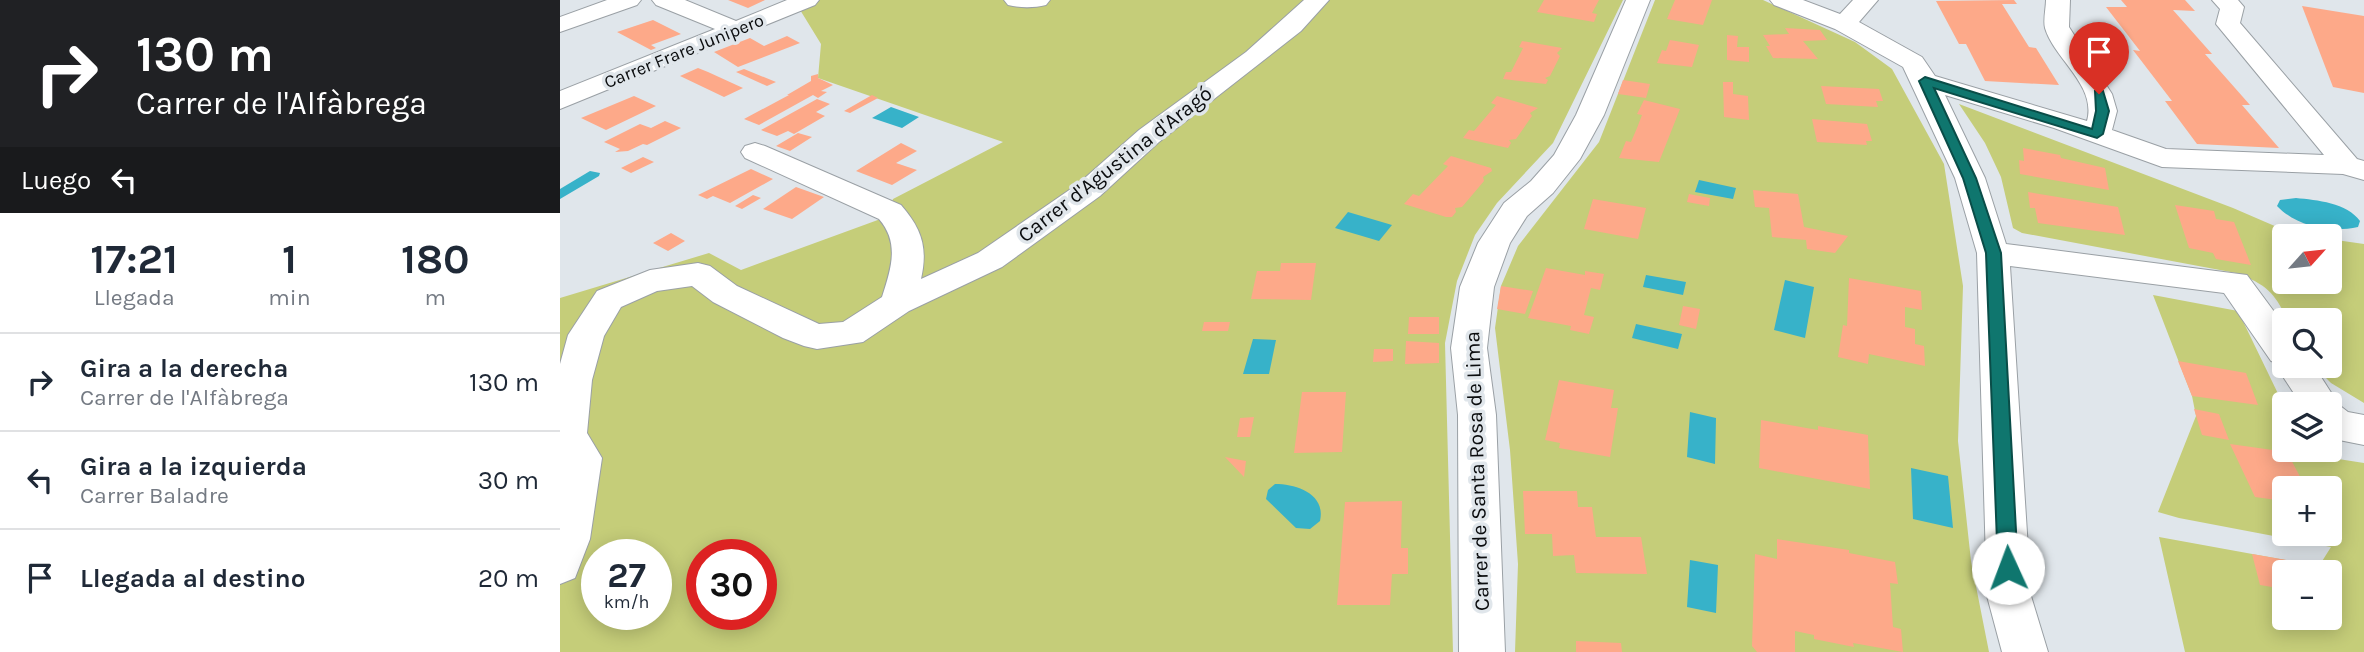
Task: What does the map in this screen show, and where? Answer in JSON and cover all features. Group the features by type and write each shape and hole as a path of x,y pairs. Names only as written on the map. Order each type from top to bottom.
{"street":[{"path":"560,26 629,0"},
{"path":"664,0 738,30"},
{"name":"Carrer Frare Junipero","path":"560,100 807,0"},
{"path":"1016,0 1038,0"},
{"name":"Carrer d'Agustina d'Aragó","path":"560,565 569,539 582,458 568,435 573,380 586,335 609,299 650,281 698,274 725,294 795,329 817,337 851,333 897,303 990,260 1089,190 1149,136 1255,57 1292,26 1317,0"},
{"name":"Carrer de Santa Rosa de Lima","path":"1482,652 1478,415 1469,348 1477,287 1494,243 1515,210 1542,187 1566,159 1590,115 1638,0"},
{"path":"1782,0 1855,12 1913,62 1925,81 1970,178 1993,253 2009,596 2025,652"},
{"path":"2058,0 2057,27 2099,94 2103,111 2097,134"},
{"path":"2224,0 2232,7 2228,24 2355,168"},
{"path":"1925,81 2097,134 2162,159 2355,168"},
{"path":"755,152 890,212 905,226 910,257 897,303"},
{"path":"1993,253 2235,283 2272,335"},
{"path":"2342,426 2364,430"}],"green space":[{"path":"794,0 1623,0 1553,143 1497,203 1475,235 1457,281 1445,343 1453,652 560,652 560,298 709,253 741,270 886,217 893,199 1003,142 818,78 821,44"},
{"path":"1655,0 1763,0 1855,42 1892,69 1944,164 1963,286 1958,441 1971,561 1989,652 1515,652 1518,564 1510,450 1495,328 1501,286 1518,246 1599,142"},
{"path":"1959,104 2272,225 2272,294 2342,294 2342,241 2364,244 2364,403 2326,378 2342,378 2342,308 2281,308 2268,290 2236,273 2022,233 2013,228 2001,177 1985,143"},
{"path":"2153,295 2238,311 2277,392 2272,392 2272,462 2342,462 2342,460 2364,463 2364,652 2185,652 2159,537 2286,560 2272,560 2272,630 2342,630 2342,560 2323,560 2331,547 2326,546 2342,546 2342,476 2272,476 2272,536 2158,512 2196,416 2192,396"}],"water":[{"path":"891,107 919,117 902,128 872,118"},
{"path":"590,171 600,173 599,176 560,199 560,189"},
{"path":"1699,180 1736,188 1733,199 1695,192"},
{"path":"2296,198 2322,201 2340,206 2360,221 2358,227 2347,229 2342,229 2342,224 2306,224 2294,219 2277,206 2280,200"},
{"path":"1348,212 1392,225 1379,241 1335,228"},
{"path":"1646,275 1686,282 1683,295 1643,287"},
{"path":"1785,280 1814,287 1805,338 1774,330"},
{"path":"1636,324 1682,334 1678,349 1632,338"},
{"path":"1253,339 1276,340 1269,374 1243,374"},
{"path":"1690,412 1716,418 1715,464 1687,457"},
{"path":"1911,468 1948,476 1953,528 1913,519"},
{"path":"1275,484 1308,492 1319,504 1320,521 1310,529 1296,528 1266,499 1268,490"},
{"path":"1690,560 1718,565 1716,613 1687,607"}],"building":[{"path":"728,0 765,0 748,8"},
{"path":"1544,0 1599,0 1592,13 1597,14 1594,22 1537,12"},
{"path":"1675,0 1712,0 1703,25 1667,19"},
{"path":"2014,0 2017,4 2002,4 2029,47 2036,48 2059,85 1985,81 1966,44 1959,44 1936,1"},
{"path":"2121,0 2185,0 2195,11 2173,10 2212,54 2205,54 2250,105 2242,105 2279,148 2197,144 2165,101 2172,101 2133,50 2140,51 2106,7 2127,7"},
{"path":"2302,6 2364,16 2364,93 2333,87"},
{"path":"653,20 681,34 651,45 656,48 651,50 617,32"},
{"path":"1785,28 1820,30 1827,40 1803,41 1818,59 1773,58 1763,35 1789,34"},
{"path":"1727,35 1738,36 1737,47 1749,47 1749,62 1727,60"},
{"path":"787,36 800,43 738,67 714,52 750,38 764,46"},
{"path":"1670,40 1699,45 1692,67 1657,63"},
{"path":"1522,41 1562,48 1557,53 1560,56 1550,76 1545,78 1548,80 1546,84 1503,79 1506,72 1511,72 1523,48 1519,47"},
{"path":"698,68 743,88 724,97 680,76"},
{"path":"744,69 776,82 767,86 736,72"},
{"path":"818,74 818,78 833,85 821,91 827,92 818,98 813,95 759,125 744,119 789,95 811,81 811,76"},
{"path":"1623,80 1650,84 1646,98 1618,94"},
{"path":"1723,82 1733,82 1733,94 1748,96 1749,120 1724,117"},
{"path":"1821,86 1879,89 1883,101 1876,101 1878,107 1826,104"},
{"path":"872,95 878,98 850,113 844,111"},
{"path":"634,96 656,106 606,130 581,118"},
{"path":"1497,96 1538,108 1530,113 1532,116 1516,139 1509,140 1511,143 1508,148 1463,138 1469,130 1474,131 1496,105 1491,103"},
{"path":"817,99 830,104 816,112 825,116 794,134 788,131 777,136 761,130"},
{"path":"1644,100 1680,109 1659,162 1619,158 1626,141 1631,142 1642,115 1637,114"},
{"path":"1812,119 1867,124 1872,141 1866,141 1867,145 1817,142"},
{"path":"665,121 681,128 628,151 615,152 620,149 604,142 640,124 651,128"},
{"path":"798,133 812,137 790,151 776,146"},
{"path":"901,143 917,151 896,163 917,170 892,185 856,171"},
{"path":"2023,148 2105,168 2109,190 2020,174 2019,160 2024,161"},
{"path":"1451,156 1491,168 1492,171 1483,177 1484,181 1462,207 1455,208 1456,212 1452,217 1404,204 1413,194 1419,196 1448,166 1443,164"},
{"path":"643,157 654,162 631,173 621,168"},
{"path":"751,169 773,179 730,203 713,196 707,199 698,195"},
{"path":"796,187 824,197 792,219 763,209"},
{"path":"1753,190 1798,194 1804,227 1848,236 1835,253 1807,249 1806,240 1772,237 1769,208 1755,207"},
{"path":"2028,192 2118,207 2125,235 2038,223 2035,208 2030,208"},
{"path":"1689,194 1710,198 1709,206 1687,202"},
{"path":"753,195 761,198 742,209 735,206"},
{"path":"1593,199 1646,208 1638,239 1584,229"},
{"path":"2175,205 2214,211 2216,219 2234,222 2251,265 2216,259 2213,253 2189,248"},
{"path":"671,233 685,241 668,251 653,243"},
{"path":"1281,263 1316,263 1311,300 1251,299 1257,271 1280,271"},
{"path":"1546,268 1585,275 1585,271 1604,274 1600,290 1591,288 1584,315 1594,317 1589,334 1570,330 1571,326 1528,318"},
{"path":"1849,278 1921,291 1922,310 1905,307 1905,327 1915,329 1915,344 1924,346 1925,366 1869,354 1868,364 1838,357 1843,325 1847,326"},
{"path":"1501,286 1533,291 1525,314 1497,309"},
{"path":"1683,306 1700,309 1696,329 1679,325"},
{"path":"1409,317 1439,317 1439,334 1408,334"},
{"path":"1204,322 1230,322 1228,331 1202,331"},
{"path":"1406,341 1439,343 1439,363 1405,364"},
{"path":"1374,349 1393,349 1393,361 1373,362"},
{"path":"2178,361 2246,373 2258,405 2192,396"},
{"path":"1559,380 1614,390 1611,408 1618,408 1610,457 1559,448 1560,443 1545,440"},
{"path":"1302,392 1346,392 1342,452 1294,453"},
{"path":"2194,409 2219,414 2229,440 2202,435"},
{"path":"1254,417 1250,437 1237,437 1240,418"},
{"path":"1761,420 1868,435 1870,489 1759,468"},
{"path":"2230,444 2272,450 2272,462 2292,462 2300,476 2272,476 2272,499 2255,497"},
{"path":"1225,457 1246,461 1244,477"},
{"path":"1523,491 1577,491 1578,507 1592,507 1596,537 1641,537 1647,574 1576,573 1574,555 1553,556 1552,534 1525,534"},
{"path":"1402,501 1401,548 1408,548 1408,574 1392,574 1390,605 1337,605 1345,502"},
{"path":"1777,539 1849,550 1849,553 1895,562 1898,584 1890,583 1893,627 1901,629 1903,652 1853,643 1854,647 1814,639 1814,635 1795,631 1795,652 1757,652 1752,646 1755,554 1777,559"},
{"path":"2252,554 2286,560 2272,560 2272,587 2260,585"},
{"path":"1576,641 1621,643 1622,652 1576,652"}],"route":[{"path":"2008,568 1993,253 1970,178 1925,81 2097,134 2103,111 2099,94"}]}
